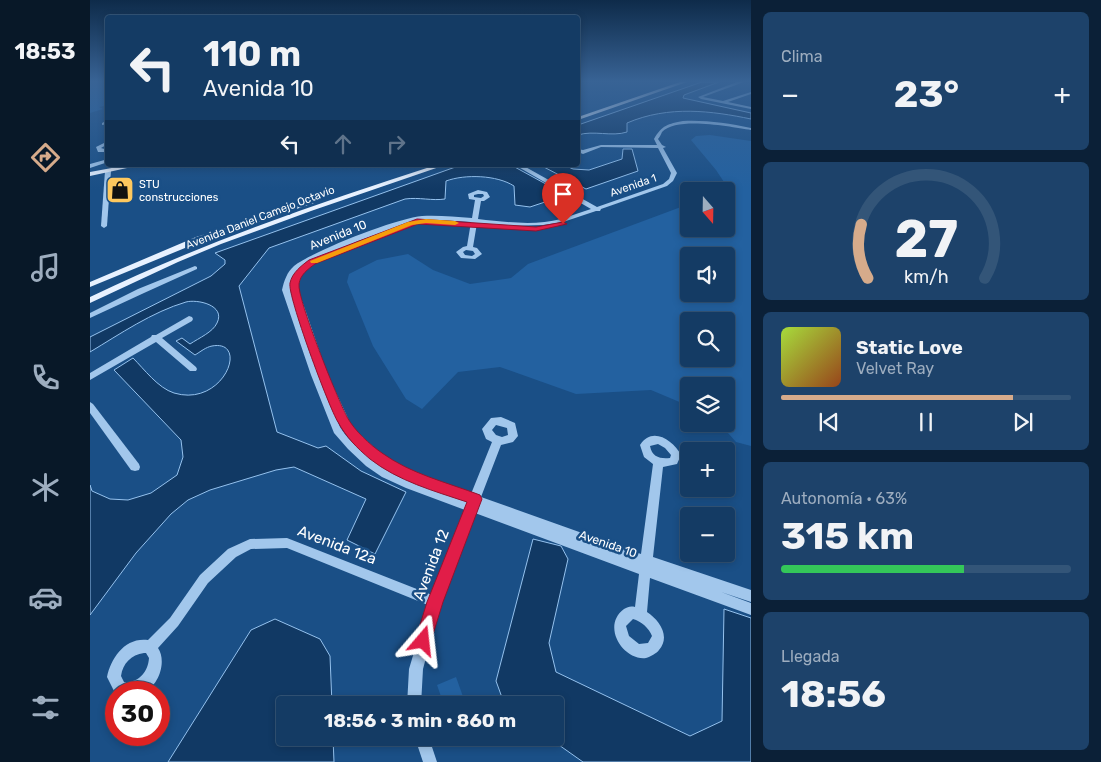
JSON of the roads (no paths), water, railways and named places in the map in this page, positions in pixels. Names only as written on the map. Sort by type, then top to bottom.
[{"type":"main road","points":[[90,173],[116,167]]},
{"type":"main road","points":[[90,173],[128,167]]},
{"type":"main road","name":"Avenida Daniel Camejo Octavio","points":[[90,285],[199,239],[418,167]]},
{"type":"main road","name":"Avenida Daniel Camejo Octavio","points":[[90,300],[127,282],[210,247],[338,200],[436,167]]},
{"type":"street","points":[[580,151],[601,146],[662,147],[662,134],[683,125],[710,124],[751,130]]},
{"type":"street","points":[[105,144],[98,148],[100,151],[105,151]]},
{"type":"street","name":"Avenida 1","points":[[601,209],[665,188],[676,182],[680,174],[678,168],[662,147]]},
{"type":"street","points":[[90,166],[105,161]]},
{"type":"street","points":[[522,167],[601,209]]},
{"type":"street","points":[[529,167],[601,209]]},
{"type":"street","points":[[104,226],[108,171]]},
{"type":"street","points":[[470,248],[478,200]]},
{"type":"street","name":"Avenida 10","points":[[601,209],[555,224],[518,225],[474,223],[431,218],[414,219],[310,259],[295,269],[289,277],[286,290],[295,307],[337,430],[351,446],[373,459],[398,480],[474,503],[749,602]]},
{"type":"street","points":[[90,316],[149,287],[195,268]]},
{"type":"street","points":[[90,377],[155,337],[189,319]]},
{"type":"street","points":[[155,337],[193,369]]},
{"type":"street","points":[[90,406],[135,466]]},
{"type":"street","name":"Avenida 12","points":[[414,696],[416,669],[435,602],[498,441]]},
{"type":"street","points":[[640,614],[658,463]]},
{"type":"street","name":"Avenida 12a","points":[[150,647],[174,622],[204,578],[232,553],[250,544],[286,543],[435,602]]},
{"type":"street","points":[[425,746],[430,762]]},
{"type":"place","name":"STU construcciones","points":[[120,190]]}]
